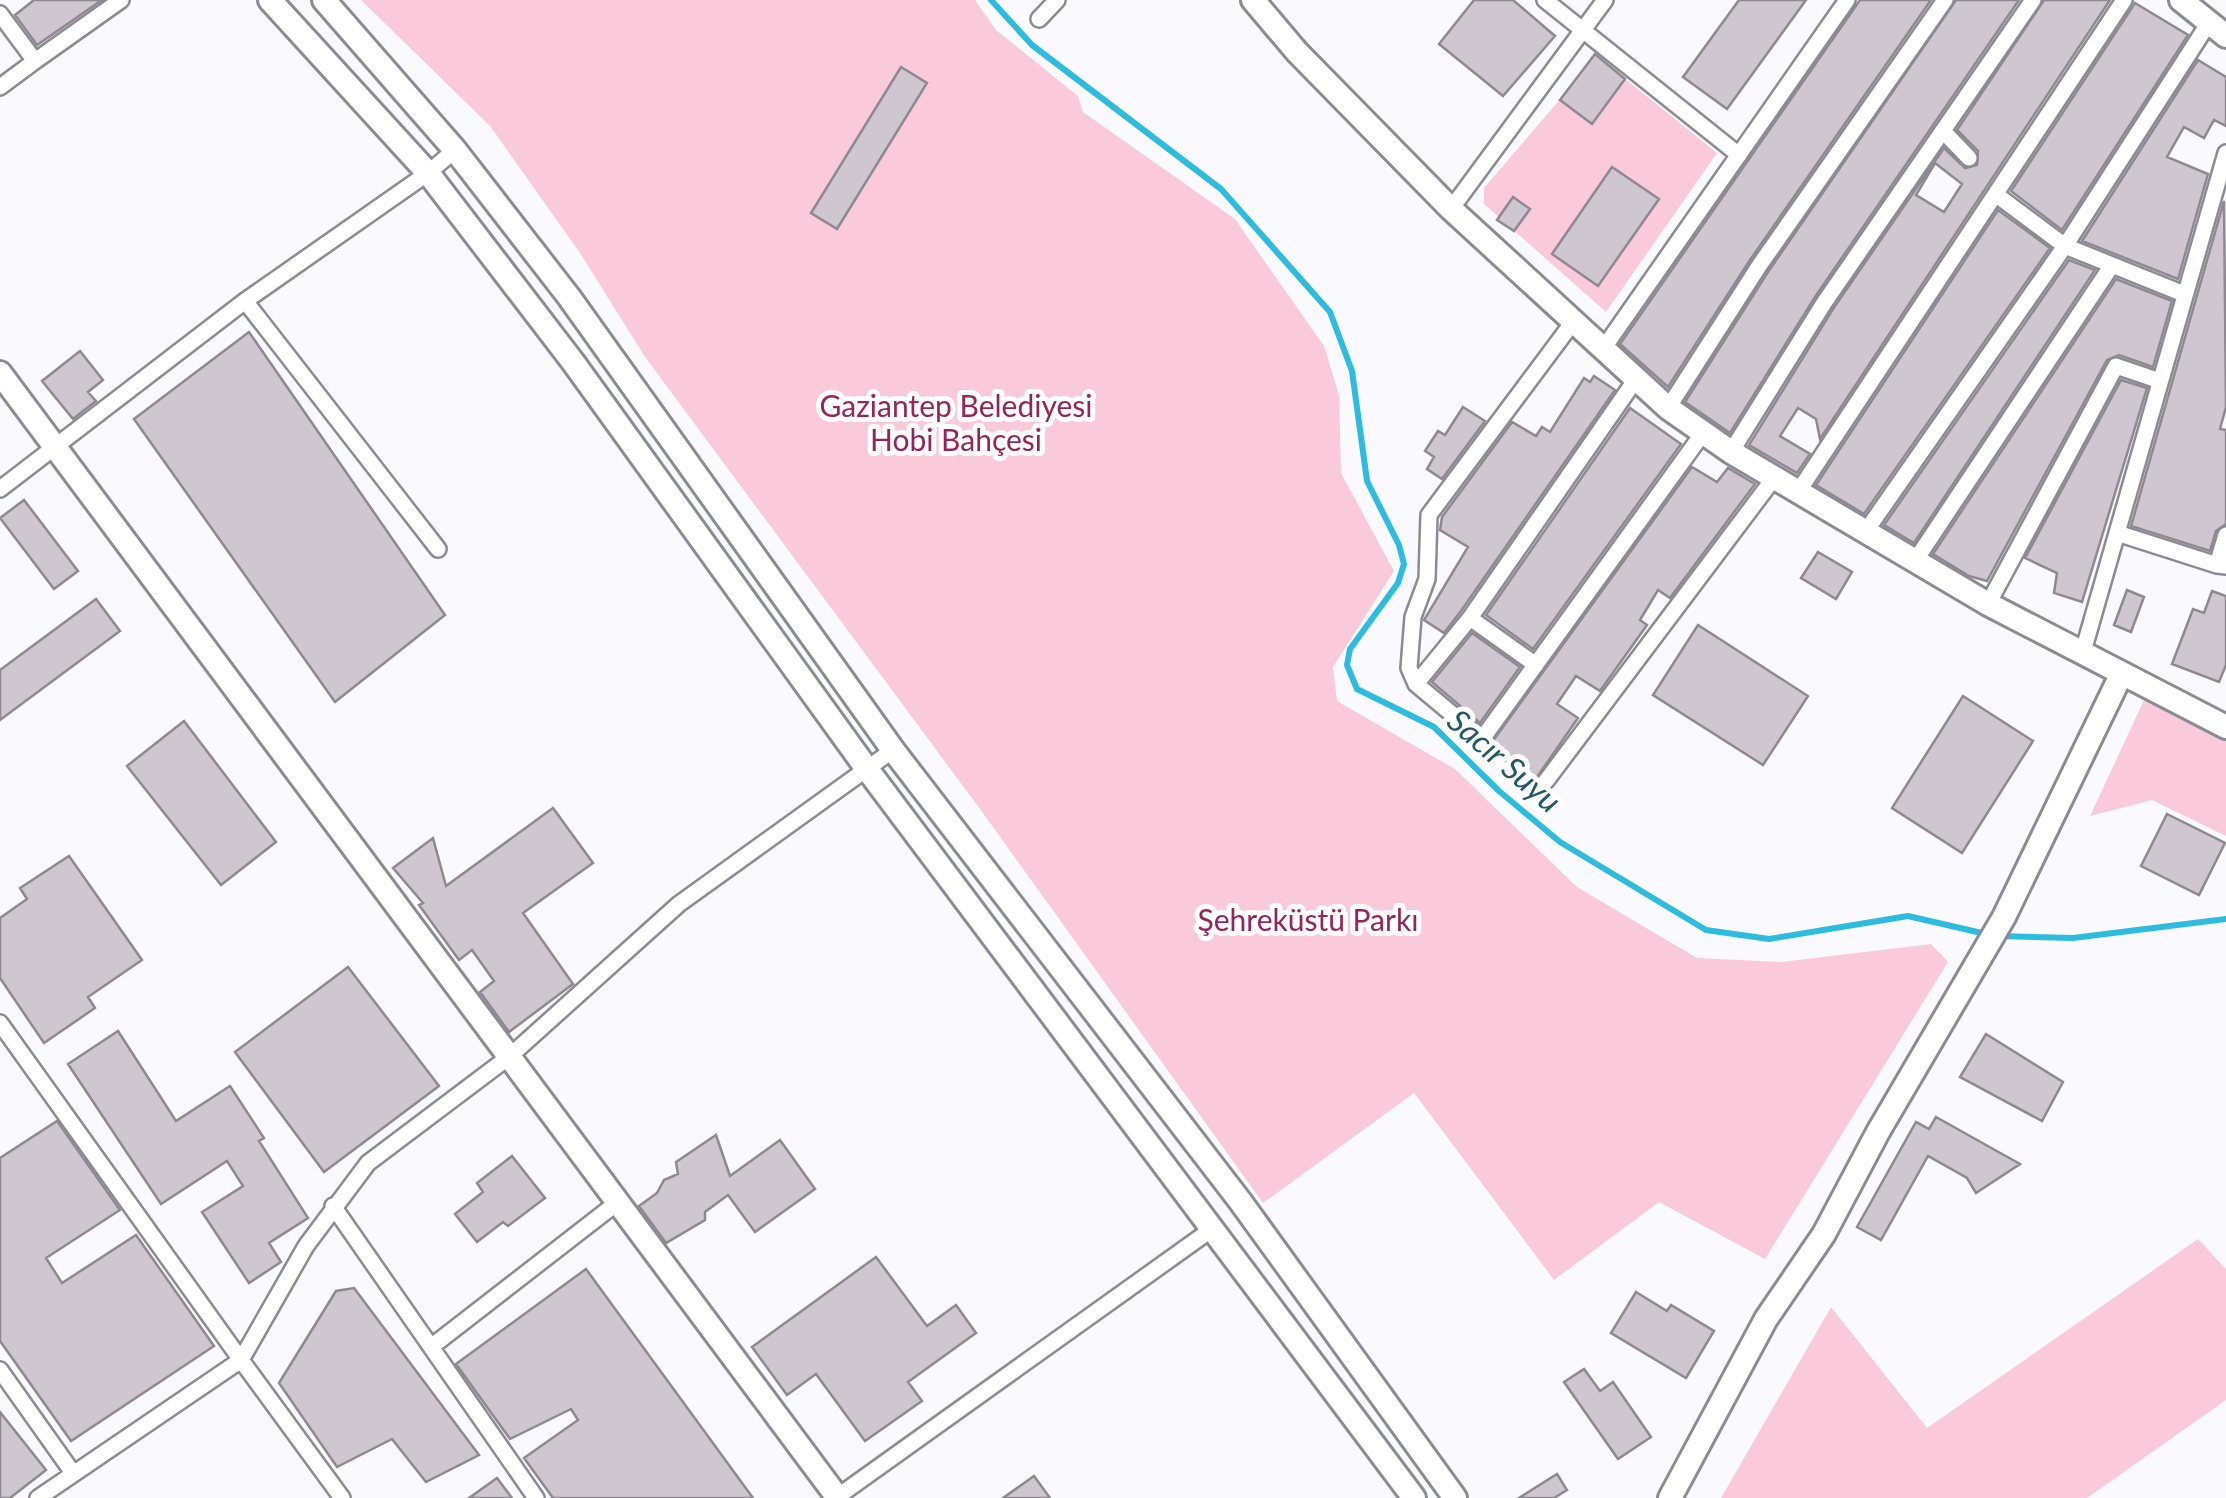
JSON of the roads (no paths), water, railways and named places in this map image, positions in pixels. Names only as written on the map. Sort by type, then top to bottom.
[{"type":"street","points":[[0,86],[121,0]]},
{"type":"street","points":[[270,0],[428,174],[573,362],[867,768],[1414,1498]]},
{"type":"street","points":[[324,0],[455,150],[619,365],[894,750],[1228,1186],[1454,1498]]},
{"type":"street","points":[[1038,19],[1057,0]]},
{"type":"street","points":[[1253,0],[1297,52],[1451,209],[1668,408],[1730,452],[1988,604],[2226,727]]},
{"type":"street","points":[[1544,0],[1739,154]]},
{"type":"street","points":[[1451,209],[1605,0]]},
{"type":"street","points":[[1603,349],[1846,0]]},
{"type":"street","points":[[1668,408],[1759,266],[1946,0]]},
{"type":"street","points":[[1730,452],[1824,304],[2033,0]]},
{"type":"street","points":[[1798,492],[1998,196],[2124,0]]},
{"type":"street","points":[[1866,531],[2218,29],[2181,0]]},
{"type":"street","points":[[0,14],[35,61]]},
{"type":"street","points":[[1943,131],[1969,158]]},
{"type":"street","points":[[0,489],[244,301],[428,174],[455,150]]},
{"type":"street","points":[[2082,655],[2226,152]]},
{"type":"street","points":[[1998,196],[2065,246],[2110,268],[2184,294]]},
{"type":"street","points":[[1915,561],[2110,268]]},
{"type":"street","points":[[244,301],[438,549]]},
{"type":"street","points":[[1572,322],[1429,514],[1427,579],[1410,638],[1408,668],[1416,684],[1482,739],[1703,432]]},
{"type":"street","points":[[1988,604],[2116,366],[2160,382]]},
{"type":"street","points":[[0,373],[837,1497],[1212,1228]]},
{"type":"street","points":[[1416,684],[1470,618],[1636,379]]},
{"type":"street","points":[[1546,780],[1774,478]]},
{"type":"street","points":[[2117,533],[2222,565],[2226,535]]},
{"type":"street","points":[[1470,618],[1536,665]]},
{"type":"street","points":[[1670,1498],[1766,1319],[1824,1234],[2004,917],[2121,675]]},
{"type":"street","points":[[38,1498],[240,1360],[333,1206],[368,1164],[400,1136],[510,1056],[680,904],[894,750]]},
{"type":"street","points":[[0,1022],[342,1498]]},
{"type":"street","points":[[431,1347],[618,1202]]},
{"type":"street","points":[[333,1206],[536,1498]]},
{"type":"street","points":[[0,1370],[73,1473]]},
{"type":"waterway","name":"Sacır Suyu","points":[[991,0],[1032,45],[1221,189],[1330,312],[1352,371],[1367,481],[1399,545],[1404,564],[1398,583],[1350,649],[1347,665],[1357,689],[1434,727],[1499,791],[1560,842],[1706,930],[1769,939],[1908,916],[1986,934]]},
{"type":"waterway","name":"Sacır Suyu","points":[[1999,936],[2073,938],[2226,919]]},
{"type":"park label","name":"Gaziantep Belediyesi Hobi Bahçesi","points":[[956,422]]},
{"type":"park label","name":"Şehreküstü Parkı","points":[[1308,919]]}]
